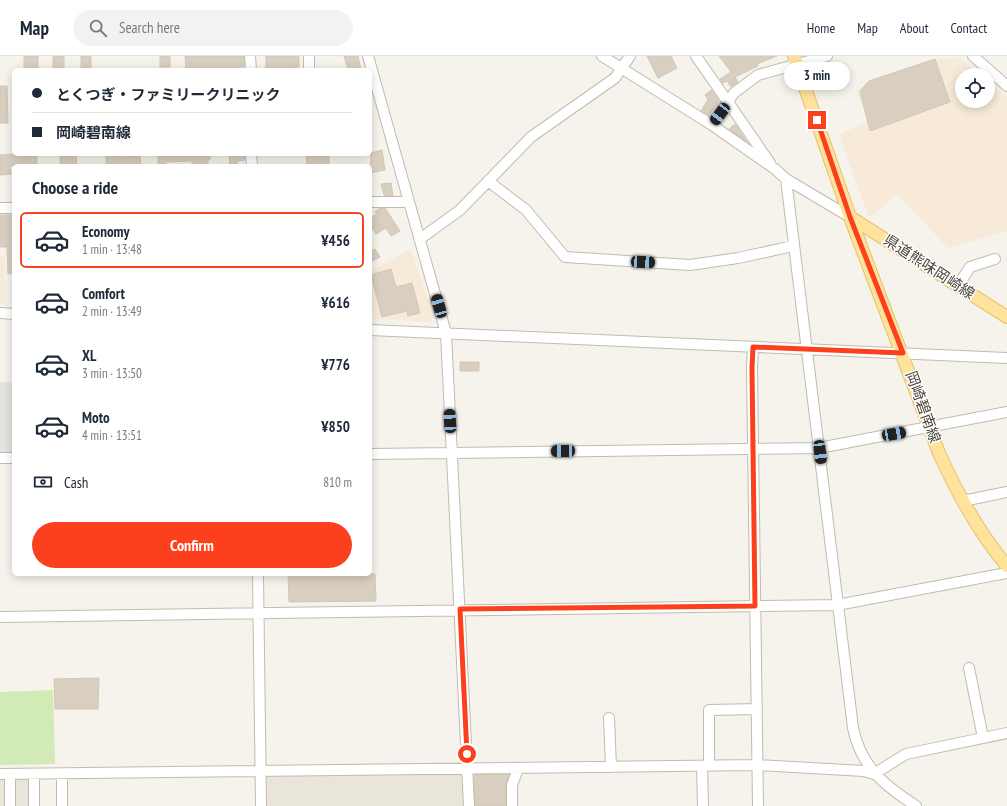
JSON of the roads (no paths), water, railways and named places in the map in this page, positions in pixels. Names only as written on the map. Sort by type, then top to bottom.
[{"type":"main road","name":"岡崎碧南線","points":[[796,60],[850,217],[947,470],[978,526],[1007,566]]},
{"type":"main road","name":"県道熊味岡崎線","points":[[850,217],[1007,317]]},
{"type":"street","points":[[250,56],[251,68]]},
{"type":"street","points":[[309,56],[309,68]]},
{"type":"street","points":[[368,56],[371,68]]},
{"type":"street","points":[[602,56],[712,125],[786,179],[850,217]]},
{"type":"street","points":[[420,239],[460,210],[531,137],[615,78],[630,56]]},
{"type":"street","points":[[696,56],[775,170]]},
{"type":"street","points":[[712,125],[728,102],[742,86],[758,74],[796,60],[827,56]]},
{"type":"street","points":[[973,56],[1007,86]]},
{"type":"street","points":[[372,70],[446,333],[469,806]]},
{"type":"street","points":[[786,179],[853,728],[857,746],[874,774],[898,794],[916,806]]},
{"type":"street","points":[[488,181],[526,210],[565,257],[690,265],[738,258],[793,246]]},
{"type":"street","points":[[372,202],[409,202]]},
{"type":"street","points":[[0,208],[12,208]]},
{"type":"street","points":[[958,286],[970,267],[995,259]]},
{"type":"street","points":[[0,313],[12,314]]},
{"type":"street","points":[[372,330],[1007,358]]},
{"type":"street","points":[[753,347],[758,806]]},
{"type":"street","points":[[372,454],[819,448],[930,428],[1007,412]]},
{"type":"street","points":[[0,458],[12,458]]},
{"type":"street","points":[[963,501],[1007,492]]},
{"type":"street","points":[[0,617],[460,609],[838,605],[1007,573]]},
{"type":"street","points":[[258,576],[261,806]]},
{"type":"street","points":[[969,668],[982,738]]},
{"type":"street","points":[[703,806],[709,710],[757,709]]},
{"type":"street","points":[[609,718],[611,767]]},
{"type":"street","points":[[10,806],[5,774],[757,765],[864,771],[874,774],[906,754],[1007,733]]},
{"type":"street","points":[[512,806],[512,785],[518,769]]},
{"type":"street","points":[[34,774],[34,806]]},
{"type":"street","points":[[62,774],[62,806]]}]
